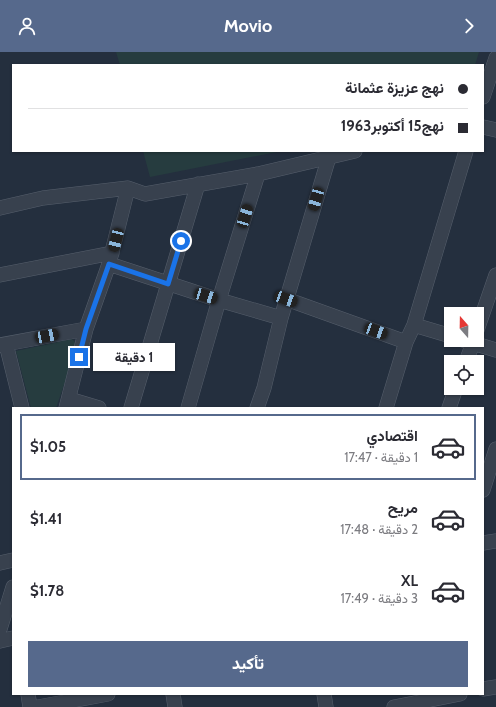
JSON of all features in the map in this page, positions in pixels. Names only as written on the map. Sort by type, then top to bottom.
[{"type":"street","points":[[484,94],[496,58]]},
{"type":"street","points":[[484,127],[496,130]]},
{"type":"street","points":[[0,208],[43,198],[128,188],[145,194],[258,174],[351,152]]},
{"type":"street","points":[[386,407],[406,342],[414,324],[466,152]]},
{"type":"street","points":[[256,407],[264,388],[286,299],[329,157]]},
{"type":"street","points":[[188,407],[219,300],[258,174]]},
{"type":"street","points":[[131,407],[198,184]]},
{"type":"street","points":[[93,407],[67,403],[86,329],[111,259],[128,188]]},
{"type":"street","points":[[0,275],[111,259],[168,284],[281,318]]},
{"type":"street","points":[[484,307],[496,275]]},
{"type":"street","points":[[286,299],[406,342]]},
{"type":"street","points":[[414,324],[444,334]]},
{"type":"street","points":[[22,407],[3,345],[86,329]]},
{"type":"street","points":[[484,344],[496,350]]},
{"type":"street","points":[[264,388],[267,407]]},
{"type":"street","points":[[449,407],[454,395]]},
{"type":"street","points":[[484,487],[496,449]]},
{"type":"street","points":[[484,543],[496,541]]},
{"type":"street","points":[[0,563],[12,560]]},
{"type":"street","points":[[0,629],[12,590]]},
{"type":"street","points":[[0,641],[12,638]]},
{"type":"street","points":[[484,689],[496,687]]},
{"type":"street","points":[[28,695],[30,707]]},
{"type":"street","points":[[38,707],[103,695]]},
{"type":"street","points":[[173,695],[176,707]]},
{"type":"street","points":[[324,695],[326,707]]},
{"type":"street","points":[[394,707],[455,695]]},
{"type":"green space","points":[[116,52],[479,52],[475,64],[120,64]]},
{"type":"green space","points":[[143,152],[277,152],[150,177]]},
{"type":"green space","points":[[72,339],[78,345],[56,407],[31,407],[16,351]]},
{"type":"route","points":[[79,357],[86,329],[109,264],[168,284],[181,241]]}]
